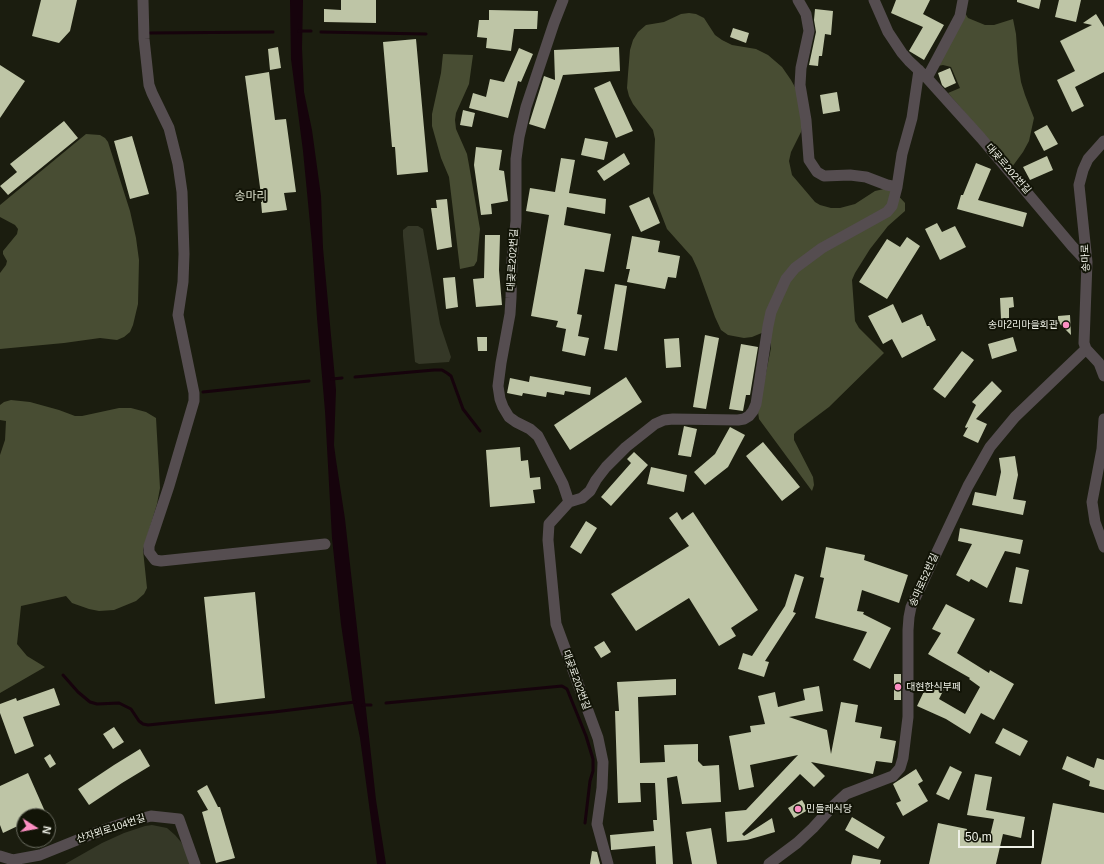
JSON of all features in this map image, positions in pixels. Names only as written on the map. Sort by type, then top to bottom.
[{"type":"street","points":[[143,0],[144,46],[149,85],[169,128],[178,164],[182,192],[184,254],[182,291],[178,322],[194,397],[193,408],[149,546],[149,552],[155,560],[161,561],[325,544]]},
{"type":"street","name":"대곶로202번길","points":[[563,0],[526,107],[519,137],[516,159],[516,222],[512,260],[511,303],[500,363],[498,386],[500,399],[509,417],[530,429],[538,436],[563,484],[569,502]]},
{"type":"street","points":[[798,0],[806,14],[809,31],[801,68],[800,85],[806,120],[809,160],[817,172],[824,176],[850,175],[866,177],[897,187]]},
{"type":"street","name":"대곶로202번길","points":[[874,0],[881,18],[895,44],[909,62],[923,74],[982,138],[1087,262]]},
{"type":"street","points":[[923,74],[960,16],[963,0]]},
{"type":"street","name":"대곶로202번길","points":[[608,864],[597,824],[602,788],[602,762],[598,738],[556,624],[548,540],[549,524],[569,502],[582,498],[590,491],[606,467],[626,447],[655,424],[664,420],[673,419],[744,419],[753,411],[760,385],[768,326],[772,312],[786,279],[795,268],[822,248],[887,212],[892,206],[897,187],[902,154],[923,74]]},
{"type":"street","name":"송마로","points":[[1086,349],[1084,337],[1087,262],[1079,185],[1088,159],[1104,141]]},
{"type":"street","points":[[1086,349],[1099,363],[1104,376]]},
{"type":"street","name":"송마로52번길","points":[[769,864],[797,843],[846,794],[893,776],[900,768],[903,758],[908,716],[909,617],[914,601],[968,486],[990,447],[1015,417],[1086,349]]},
{"type":"street","points":[[1104,419],[1102,449],[1092,502],[1094,522],[1104,547]]},
{"type":"street","name":"산자뫼로104번길","points":[[0,856],[13,860],[40,855],[92,834],[151,816],[179,819],[196,864]]},
{"type":"green space","points":[[965,13],[968,18],[985,25],[994,25],[1013,19],[1021,82],[1034,118],[1029,141],[1012,167],[948,93],[960,88],[951,67],[943,65],[938,66]]},
{"type":"green space","points":[[681,14],[696,14],[704,18],[715,35],[722,40],[732,45],[756,49],[768,55],[782,67],[791,80],[796,89],[803,123],[801,132],[791,152],[789,161],[792,175],[815,202],[831,208],[840,208],[855,204],[875,191],[884,189],[894,191],[905,203],[905,211],[888,226],[870,249],[852,280],[855,321],[859,328],[884,353],[829,407],[794,434],[794,440],[813,477],[814,485],[812,491],[759,419],[758,412],[771,348],[771,336],[769,330],[752,337],[744,338],[728,335],[721,330],[692,257],[667,229],[653,193],[655,139],[653,130],[633,104],[629,96],[627,88],[630,50],[633,40],[638,32],[646,25],[664,22]]},
{"type":"green space","points":[[443,54],[473,55],[469,84],[456,113],[455,120],[456,129],[467,154],[480,229],[477,261],[474,266],[460,269],[449,177],[441,158],[432,126],[432,114],[441,73]]},
{"type":"green space","points":[[86,134],[100,135],[108,142],[130,211],[139,260],[138,304],[133,325],[130,332],[117,340],[100,338],[0,349],[0,273],[7,261],[3,251],[17,234],[18,229],[15,225],[0,217],[0,205]]},
{"type":"green space","points":[[408,226],[418,226],[423,229],[440,324],[451,357],[449,362],[419,364],[415,362],[403,236],[403,230]]},
{"type":"green space","points":[[11,400],[30,402],[75,416],[82,416],[119,408],[131,408],[146,412],[156,418],[160,488],[157,504],[143,550],[147,588],[144,594],[136,601],[114,610],[99,611],[89,609],[72,603],[66,596],[21,606],[17,644],[27,656],[45,667],[0,693],[0,455],[5,440],[6,421],[0,420],[0,405]]},
{"type":"green space","points":[[152,825],[167,828],[175,835],[187,853],[190,864],[65,864],[102,843],[124,833]]},
{"type":"shaded area","points":[[290,0],[303,0],[302,48],[304,92],[312,130],[321,196],[323,248],[336,390],[334,445],[345,519],[376,800],[386,864],[377,864],[360,738],[352,699],[341,624],[332,538],[325,411],[312,244],[303,151],[291,59]]},
{"type":"building","points":[[41,0],[77,0],[70,31],[59,43],[32,36]]},
{"type":"building","points":[[341,0],[376,0],[376,23],[324,22],[324,9],[341,10]]},
{"type":"building","points":[[896,0],[930,0],[923,14],[944,25],[924,60],[909,51],[923,27],[891,13]]},
{"type":"building","points":[[1017,0],[1041,0],[1039,9],[1017,2]]},
{"type":"building","points":[[1059,0],[1081,0],[1076,22],[1055,17]]},
{"type":"building","points":[[815,9],[833,11],[831,35],[825,34],[822,56],[819,56],[818,66],[809,65],[816,32],[814,20]]},
{"type":"building","points":[[489,10],[538,11],[537,29],[514,29],[511,51],[486,48],[487,38],[477,37],[479,20],[489,20]]},
{"type":"building","points":[[1096,14],[1104,27],[1104,72],[1075,87],[1084,106],[1072,112],[1057,80],[1075,71],[1060,41],[1092,25],[1083,23]]},
{"type":"building","points":[[733,28],[749,33],[746,43],[730,37]]},
{"type":"building","points":[[416,39],[428,172],[397,175],[395,147],[392,147],[383,42]]},
{"type":"building","points":[[278,47],[281,68],[270,70],[268,49]]},
{"type":"building","points":[[619,47],[620,71],[563,75],[545,129],[529,124],[544,76],[555,80],[554,50]]},
{"type":"building","points":[[519,48],[533,54],[521,82],[518,81],[508,118],[469,108],[473,93],[486,97],[490,79],[504,82]]},
{"type":"building","points":[[0,65],[25,81],[0,118]]},
{"type":"building","points":[[950,68],[956,83],[945,88],[942,85],[938,73]]},
{"type":"building","points":[[269,72],[275,120],[286,119],[296,192],[284,193],[287,210],[262,213],[262,202],[245,76]]},
{"type":"building","points":[[610,81],[633,131],[616,138],[594,88]]},
{"type":"building","points":[[837,92],[840,111],[823,114],[820,95]]},
{"type":"building","points":[[463,110],[475,113],[472,127],[460,125]]},
{"type":"building","points":[[64,121],[78,138],[8,195],[0,186],[17,172],[10,164]]},
{"type":"building","points":[[1047,125],[1058,144],[1044,151],[1034,132]]},
{"type":"building","points":[[132,136],[149,194],[130,199],[114,141]]},
{"type":"building","points":[[585,138],[608,142],[604,160],[581,155]]},
{"type":"building","points":[[476,147],[502,150],[499,170],[504,171],[508,201],[491,204],[492,214],[481,215],[474,165]]},
{"type":"building","points":[[624,153],[630,164],[604,181],[597,171]]},
{"type":"building","points":[[1047,156],[1053,170],[1030,180],[1023,167]]},
{"type":"building","points":[[561,158],[575,160],[569,193],[606,199],[605,214],[567,207],[564,225],[611,234],[604,272],[585,269],[577,314],[582,315],[578,336],[589,338],[585,356],[562,351],[566,329],[556,327],[558,321],[531,316],[549,215],[526,211],[530,188],[555,192]]},
{"type":"building","points":[[976,163],[991,169],[978,200],[1027,213],[1023,227],[957,209],[961,195],[963,195]]},
{"type":"building","points":[[649,197],[660,223],[641,232],[629,206]]},
{"type":"building","points":[[447,199],[452,247],[437,250],[431,208],[437,208],[436,200]]},
{"type":"building","points":[[937,223],[942,232],[955,226],[966,247],[940,260],[925,229]]},
{"type":"building","points":[[485,235],[500,235],[499,270],[502,305],[476,307],[473,279],[484,278]]},
{"type":"building","points":[[632,236],[660,241],[658,252],[680,256],[676,278],[668,277],[665,289],[627,282],[630,269],[626,269]]},
{"type":"building","points":[[907,237],[920,246],[887,299],[859,282],[887,239],[900,247]]},
{"type":"building","points":[[455,277],[458,307],[446,309],[443,278]]},
{"type":"building","points":[[615,284],[627,286],[617,351],[604,349]]},
{"type":"building","points":[[1013,297],[1014,307],[1009,308],[1009,318],[1001,319],[1000,298]]},
{"type":"building","points":[[893,304],[902,323],[922,314],[927,326],[929,326],[936,340],[902,358],[892,339],[883,344],[868,316]]},
{"type":"building","name":"송마2리마을회관","points":[[1070,315],[1071,335],[1058,322],[1058,316]]},
{"type":"building","points":[[705,335],[719,338],[706,409],[693,407]]},
{"type":"building","points":[[477,337],[487,337],[487,351],[478,351]]},
{"type":"building","points":[[1013,337],[1017,351],[992,359],[988,344]]},
{"type":"building","points":[[679,338],[681,367],[666,368],[664,339]]},
{"type":"building","points":[[741,344],[758,347],[750,395],[746,395],[743,411],[729,409]]},
{"type":"building","points":[[962,351],[974,360],[945,398],[933,389]]},
{"type":"building","points":[[530,376],[591,387],[590,395],[565,391],[564,395],[547,392],[546,397],[523,393],[522,396],[507,393],[510,378],[529,382]]},
{"type":"building","points":[[626,377],[642,402],[570,450],[554,425]]},
{"type":"building","points":[[992,381],[1002,391],[976,419],[987,424],[978,443],[963,436],[968,427],[965,427],[976,405],[972,402]]},
{"type":"building","points":[[684,426],[697,429],[691,457],[678,455]]},
{"type":"building","points":[[730,427],[745,435],[728,467],[705,485],[694,472],[715,454]]},
{"type":"building","points":[[763,442],[800,487],[782,501],[746,456]]},
{"type":"building","points":[[520,447],[521,461],[528,460],[530,478],[540,477],[541,489],[533,490],[535,503],[490,507],[486,450]]},
{"type":"building","points":[[634,452],[648,465],[611,506],[601,497],[631,463],[627,459]]},
{"type":"building","points":[[1015,456],[1018,475],[1013,499],[1026,501],[1023,515],[972,505],[975,492],[996,496],[1001,472],[999,458]]},
{"type":"building","points":[[651,467],[687,475],[684,492],[647,484]]},
{"type":"building","points":[[677,512],[682,520],[693,512],[758,610],[731,628],[736,636],[719,646],[689,598],[636,631],[611,594],[689,546],[669,518]]},
{"type":"building","points":[[586,521],[597,528],[581,554],[570,547]]},
{"type":"building","points":[[960,528],[1023,540],[1020,554],[1005,551],[987,588],[971,579],[969,582],[956,575],[972,544],[958,541]]},
{"type":"building","points":[[826,547],[865,555],[864,560],[908,575],[899,603],[862,590],[857,611],[864,612],[863,614],[891,628],[870,669],[853,660],[867,632],[815,618],[824,578],[820,577]]},
{"type":"building","points":[[1016,567],[1029,570],[1022,604],[1009,602]]},
{"type":"building","points":[[795,574],[804,577],[793,612],[796,613],[765,661],[769,662],[764,677],[738,669],[743,653],[752,656],[785,606]]},
{"type":"building","points":[[255,592],[265,698],[215,704],[204,597]]},
{"type":"building","points":[[946,604],[975,619],[957,653],[989,673],[990,670],[1014,684],[994,720],[981,713],[970,734],[946,719],[917,706],[929,681],[944,689],[939,699],[965,714],[980,687],[969,679],[970,678],[928,654],[941,633],[932,629]]},
{"type":"building","points":[[604,641],[611,652],[601,658],[594,647]]},
{"type":"building","name":"대현한식부페","points":[[894,674],[901,674],[901,700],[894,700]]},
{"type":"building","points":[[676,679],[676,695],[638,697],[640,763],[665,762],[664,745],[698,744],[698,761],[703,766],[719,765],[721,802],[682,804],[677,776],[667,778],[673,864],[656,864],[655,846],[611,850],[610,835],[654,831],[653,820],[657,820],[655,783],[640,783],[641,802],[618,803],[615,711],[619,711],[617,682]]},
{"type":"building","points":[[819,686],[823,711],[789,717],[827,730],[831,754],[841,702],[858,705],[855,722],[882,727],[880,738],[896,741],[892,763],[876,761],[873,774],[811,762],[825,776],[814,787],[800,774],[742,834],[744,836],[772,818],[775,832],[747,840],[727,842],[725,812],[746,810],[798,755],[750,765],[754,787],[739,790],[729,736],[751,732],[750,726],[765,724],[758,696],[775,692],[778,707],[805,700],[803,689]]},
{"type":"building","points":[[54,688],[60,705],[23,717],[34,746],[15,754],[0,713],[0,704],[16,698],[17,701]]},
{"type":"building","points":[[114,727],[124,742],[113,749],[103,734]]},
{"type":"building","points":[[1003,728],[1028,741],[1020,756],[995,743]]},
{"type":"building","points":[[140,749],[150,766],[89,805],[78,789]]},
{"type":"building","points":[[50,754],[56,764],[50,768],[44,758]]},
{"type":"building","points":[[1067,756],[1094,768],[1097,758],[1104,760],[1104,790],[1089,786],[1090,781],[1062,769]]},
{"type":"building","points":[[950,766],[962,772],[949,800],[936,794]]},
{"type":"building","points":[[916,769],[923,781],[918,784],[928,801],[903,816],[896,803],[901,801],[893,784]]},
{"type":"building","points":[[28,773],[43,808],[16,808],[16,827],[3,833],[0,825],[0,786]]},
{"type":"building","points":[[975,774],[992,777],[986,810],[1025,817],[1021,838],[1003,834],[996,864],[929,864],[938,823],[967,829],[966,834],[989,840],[994,819],[967,815]]},
{"type":"building","points":[[207,785],[218,807],[220,807],[235,858],[216,863],[202,812],[208,810],[197,791]]},
{"type":"building","name":"민들레식당","points":[[802,800],[808,810],[794,818],[788,808]]},
{"type":"building","points":[[1053,803],[1104,813],[1104,864],[1041,864]]},
{"type":"building","points":[[852,817],[885,837],[878,849],[845,830]]},
{"type":"building","points":[[711,828],[717,864],[692,864],[686,832]]},
{"type":"building","points":[[592,851],[597,852],[600,864],[590,864]]},
{"type":"building","points":[[853,855],[881,860],[880,864],[851,864]]},
{"type":"waterway","points":[[299,31],[311,31]]},
{"type":"waterway","points":[[150,33],[273,32]]},
{"type":"waterway","points":[[321,32],[426,34]]},
{"type":"waterway","points":[[355,377],[442,370],[451,376],[463,409],[480,431]]},
{"type":"waterway","points":[[332,379],[342,378]]},
{"type":"waterway","points":[[203,392],[309,381]]},
{"type":"waterway","points":[[63,675],[78,692],[90,702],[97,704],[119,703],[131,709],[139,721],[148,725],[355,702]]},
{"type":"waterway","points":[[386,703],[562,686],[567,689],[586,736],[593,759],[593,771],[590,781],[585,823]]},
{"type":"waterway","points":[[363,705],[371,705]]},
{"type":"place","name":"송마2리마을회관","points":[[1066,325]]},
{"type":"place","name":"대현한식부페","points":[[898,687]]},
{"type":"place","name":"민들레식당","points":[[798,809]]},
{"type":"district","name":"송마리","points":[[251,197]]}]
